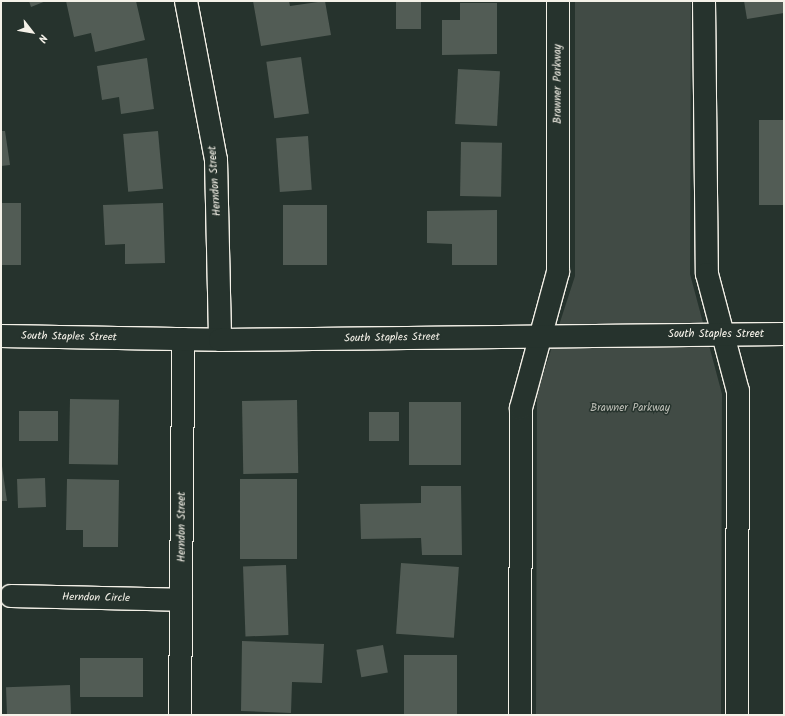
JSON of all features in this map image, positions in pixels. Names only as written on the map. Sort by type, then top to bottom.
[{"type":"street","name":"Herndon Street","points":[[186,1],[216,160],[220,340]]},
{"type":"street","name":"Brawner Parkway","points":[[520,715],[521,408],[558,272],[558,1]]},
{"type":"street","points":[[704,1],[707,274],[738,391],[737,715]]},
{"type":"street","name":"South Staples Street","points":[[1,336],[220,340],[784,334]]},
{"type":"street","name":"Herndon Street","points":[[180,715],[183,339]]},
{"type":"street","name":"Herndon Circle","points":[[11,596],[181,600]]},
{"type":"green space","name":"Brawner Parkway","points":[[575,1],[691,1],[690,274],[722,394],[721,715],[536,715],[537,393],[575,276]]},
{"type":"building","points":[[29,1],[46,1],[31,7]]},
{"type":"building","points":[[66,1],[136,1],[145,40],[95,52],[91,33],[74,37]]},
{"type":"building","points":[[253,1],[289,1],[290,6],[325,1],[331,35],[261,46]]},
{"type":"building","points":[[396,1],[421,1],[421,29],[396,29]]},
{"type":"building","points":[[744,1],[784,1],[784,13],[747,19]]},
{"type":"building","points":[[460,3],[497,3],[497,54],[442,55],[442,20],[460,20]]},
{"type":"building","points":[[301,57],[309,113],[274,118],[266,62]]},
{"type":"building","points":[[147,58],[154,109],[121,114],[119,97],[102,100],[97,66]]},
{"type":"building","points":[[458,69],[500,71],[497,126],[455,124]]},
{"type":"building","points":[[759,120],[784,120],[784,205],[759,205]]},
{"type":"building","points":[[1,131],[5,131],[10,165],[1,166]]},
{"type":"building","points":[[158,131],[163,189],[128,192],[123,134]]},
{"type":"building","points":[[308,136],[312,190],[280,192],[276,138]]},
{"type":"building","points":[[461,142],[502,143],[501,197],[460,196]]},
{"type":"building","points":[[1,203],[21,203],[21,265],[1,265]]},
{"type":"building","points":[[163,203],[165,263],[125,264],[125,244],[105,245],[103,205]]},
{"type":"building","points":[[283,205],[327,205],[327,265],[283,265]]},
{"type":"building","points":[[497,210],[497,265],[452,265],[452,244],[427,243],[427,211]]},
{"type":"building","points":[[70,399],[119,400],[118,465],[69,464]]},
{"type":"building","points":[[297,400],[298,473],[243,474],[242,401]]},
{"type":"building","points":[[409,402],[461,402],[461,465],[409,465]]},
{"type":"building","points":[[19,411],[58,411],[58,441],[19,441]]},
{"type":"building","points":[[369,412],[399,412],[399,441],[369,441]]},
{"type":"building","points":[[1,459],[7,501],[1,501]]},
{"type":"building","points":[[45,478],[46,507],[18,508],[17,479]]},
{"type":"building","points":[[67,479],[119,480],[118,547],[83,547],[83,530],[66,530]]},
{"type":"building","points":[[240,479],[297,479],[297,559],[240,559]]},
{"type":"building","points":[[421,486],[461,486],[462,555],[422,555],[421,538],[361,539],[360,504],[421,503]]},
{"type":"building","points":[[401,563],[459,567],[454,638],[396,634]]},
{"type":"building","points":[[286,565],[288,635],[245,636],[243,567]]},
{"type":"building","points":[[242,641],[324,644],[322,683],[292,682],[291,713],[241,711]]},
{"type":"building","points":[[383,645],[388,673],[361,677],[356,650]]},
{"type":"building","points":[[404,655],[457,655],[457,715],[404,715]]},
{"type":"building","points":[[80,658],[143,658],[143,697],[80,697]]},
{"type":"building","points":[[70,685],[71,715],[7,715],[6,687]]}]
